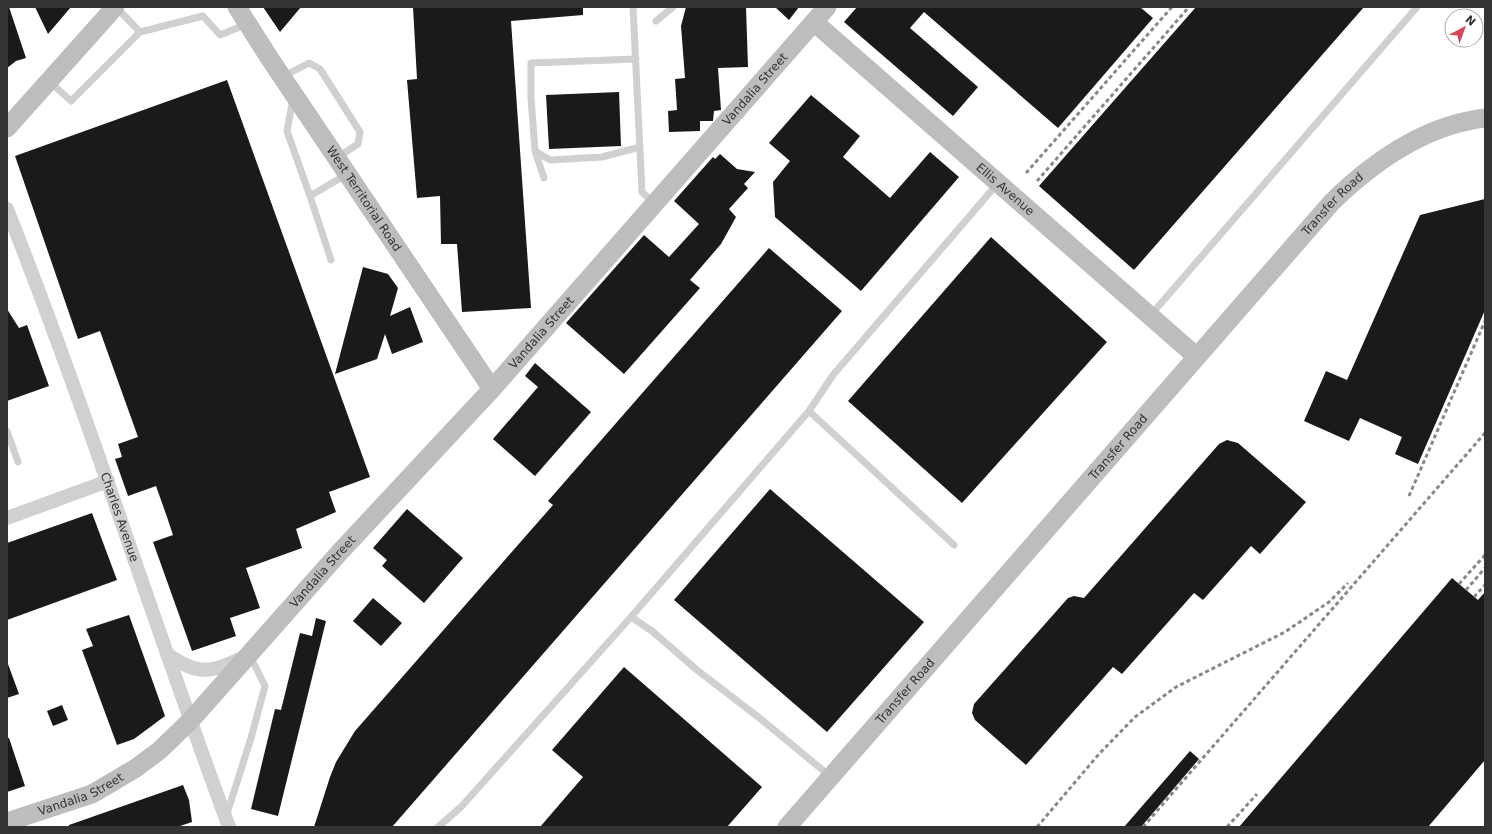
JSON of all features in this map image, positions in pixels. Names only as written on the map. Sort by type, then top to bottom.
[{"type":"street","points":[[7,128],[115,7]]},
{"type":"street","name":"West Territorial Road","points":[[237,7],[336,158],[492,389]]},
{"type":"street","name":"Vandalia Street","points":[[7,822],[92,794],[136,768],[160,750],[190,721],[339,553],[492,389],[827,7]]},
{"type":"street","name":"Ellis Avenue","points":[[814,22],[1197,357]]},
{"type":"street","name":"Transfer Road","points":[[787,827],[1332,202],[1353,182],[1400,148],[1426,135],[1453,125],[1485,118]]},
{"type":"street","name":"Charles Avenue","points":[[7,209],[41,295],[108,481],[190,721],[228,823]]},
{"type":"street","points":[[7,518],[108,481]]},
{"type":"street","name":"Vandalia Street","points":[[167,654],[179,662],[201,670],[211,670],[250,654]]},
{"type":"lane","points":[[115,7],[140,32]]},
{"type":"lane","points":[[633,7],[642,192],[655,204]]},
{"type":"lane","points":[[656,21],[673,7]]},
{"type":"lane","points":[[1150,316],[1417,7]]},
{"type":"lane","points":[[49,81],[71,101],[140,32],[203,16],[220,35],[247,24]]},
{"type":"lane","points":[[544,178],[535,151],[531,98],[531,63],[636,59]]},
{"type":"lane","points":[[282,77],[309,63],[320,69],[360,132],[358,144],[336,158]]},
{"type":"lane","points":[[294,95],[287,130],[331,260]]},
{"type":"lane","points":[[535,151],[550,160],[602,157],[640,147]]},
{"type":"lane","points":[[310,196],[347,174]]},
{"type":"lane","points":[[438,827],[461,808],[631,617],[808,410],[833,375],[998,183]]},
{"type":"lane","points":[[808,410],[954,545]]},
{"type":"lane","points":[[7,431],[18,462]]},
{"type":"lane","points":[[7,443],[15,453]]},
{"type":"lane","points":[[631,617],[652,632],[697,670],[762,720],[831,777]]},
{"type":"lane","points":[[228,823],[265,686],[250,654]]},
{"type":"building","points":[[7,7],[9,7],[26,58],[16,61],[7,68]]},
{"type":"building","points":[[35,7],[71,7],[48,34]]},
{"type":"building","points":[[263,7],[301,7],[280,32]]},
{"type":"building","points":[[413,7],[583,7],[583,15],[511,21],[531,308],[462,312],[457,244],[441,244],[440,196],[417,198],[407,80],[417,79]]},
{"type":"building","points":[[686,7],[746,7],[748,67],[718,68],[721,110],[714,111],[713,121],[700,121],[700,131],[669,132],[668,111],[677,110],[675,79],[685,78],[681,26]]},
{"type":"building","points":[[775,7],[799,7],[789,20]]},
{"type":"building","points":[[857,7],[1140,7],[1153,18],[1058,128],[924,12],[910,28],[978,87],[953,116],[844,22]]},
{"type":"building","points":[[1196,7],[1364,7],[1134,270],[1039,186]]},
{"type":"building","points":[[227,80],[370,477],[329,492],[336,512],[296,529],[302,548],[246,568],[260,608],[230,618],[236,636],[192,651],[153,542],[173,535],[156,486],[128,496],[115,459],[122,457],[118,444],[138,437],[100,331],[78,339],[15,156]]},
{"type":"building","points":[[619,92],[621,146],[549,149],[546,95]]},
{"type":"building","points":[[811,95],[860,136],[843,157],[890,198],[930,152],[959,177],[861,291],[775,217],[773,182],[790,161],[769,143]]},
{"type":"building","points":[[720,154],[737,169],[755,172],[744,184],[748,188],[729,209],[736,217],[721,244],[690,280],[700,288],[624,374],[566,323],[644,235],[669,257],[699,224],[674,201],[713,157],[715,159]]},
{"type":"building","points":[[1485,199],[1485,310],[1418,464],[1395,454],[1402,437],[1360,418],[1349,441],[1304,421],[1326,371],[1347,380],[1420,215]]},
{"type":"building","points":[[991,237],[1107,342],[962,503],[848,401]]},
{"type":"building","points":[[769,248],[842,311],[392,827],[314,827],[336,762],[355,731],[553,505],[548,501]]},
{"type":"building","points":[[363,267],[388,274],[398,288],[390,316],[410,307],[423,342],[392,354],[385,334],[377,359],[335,374]]},
{"type":"building","points":[[7,309],[19,328],[27,325],[49,386],[7,401]]},
{"type":"building","points":[[535,363],[591,412],[535,476],[493,439],[538,387],[525,376]]},
{"type":"building","points":[[1227,440],[1238,443],[1306,502],[1260,554],[1251,546],[1203,600],[1194,593],[1122,674],[1113,667],[1026,765],[975,720],[972,713],[974,704],[1068,598],[1074,596],[1084,598],[1219,444]]},
{"type":"building","points":[[770,489],[924,622],[827,732],[674,600]]},
{"type":"building","points":[[407,509],[463,558],[424,603],[382,566],[387,560],[373,548]]},
{"type":"building","points":[[92,513],[117,580],[7,620],[7,543]]},
{"type":"building","points":[[1452,578],[1478,600],[1485,592],[1485,760],[1428,827],[1239,827]]},
{"type":"building","points":[[373,598],[402,623],[381,646],[353,621]]},
{"type":"building","points":[[129,615],[165,716],[134,739],[117,745],[82,650],[93,646],[86,629]]},
{"type":"building","points":[[316,618],[326,621],[278,816],[251,809],[275,709],[281,710],[300,633],[312,636]]},
{"type":"building","points":[[7,664],[19,694],[7,698]]},
{"type":"building","points":[[624,667],[762,787],[727,827],[540,827],[583,777],[552,750]]},
{"type":"building","points":[[62,705],[68,720],[53,726],[47,711]]},
{"type":"building","points":[[7,738],[9,738],[25,786],[7,792]]},
{"type":"building","points":[[1190,751],[1199,759],[1141,827],[1124,827]]},
{"type":"building","points":[[183,785],[189,800],[192,822],[177,827],[69,827],[69,825]]},
{"type":"railway","points":[[1026,173],[1172,7]]},
{"type":"railway","points":[[1037,181],[1189,7]]},
{"type":"railway","points":[[1409,496],[1485,321]]},
{"type":"railway","points":[[1143,827],[1485,433]]},
{"type":"railway","points":[[1459,584],[1485,555]]},
{"type":"railway","points":[[1466,590],[1485,568]]},
{"type":"railway","points":[[1037,827],[1099,754],[1135,717],[1176,687],[1285,632],[1329,602],[1348,583]]},
{"type":"railway","points":[[1474,597],[1485,585]]},
{"type":"railway","points":[[1227,827],[1257,794]]}]
